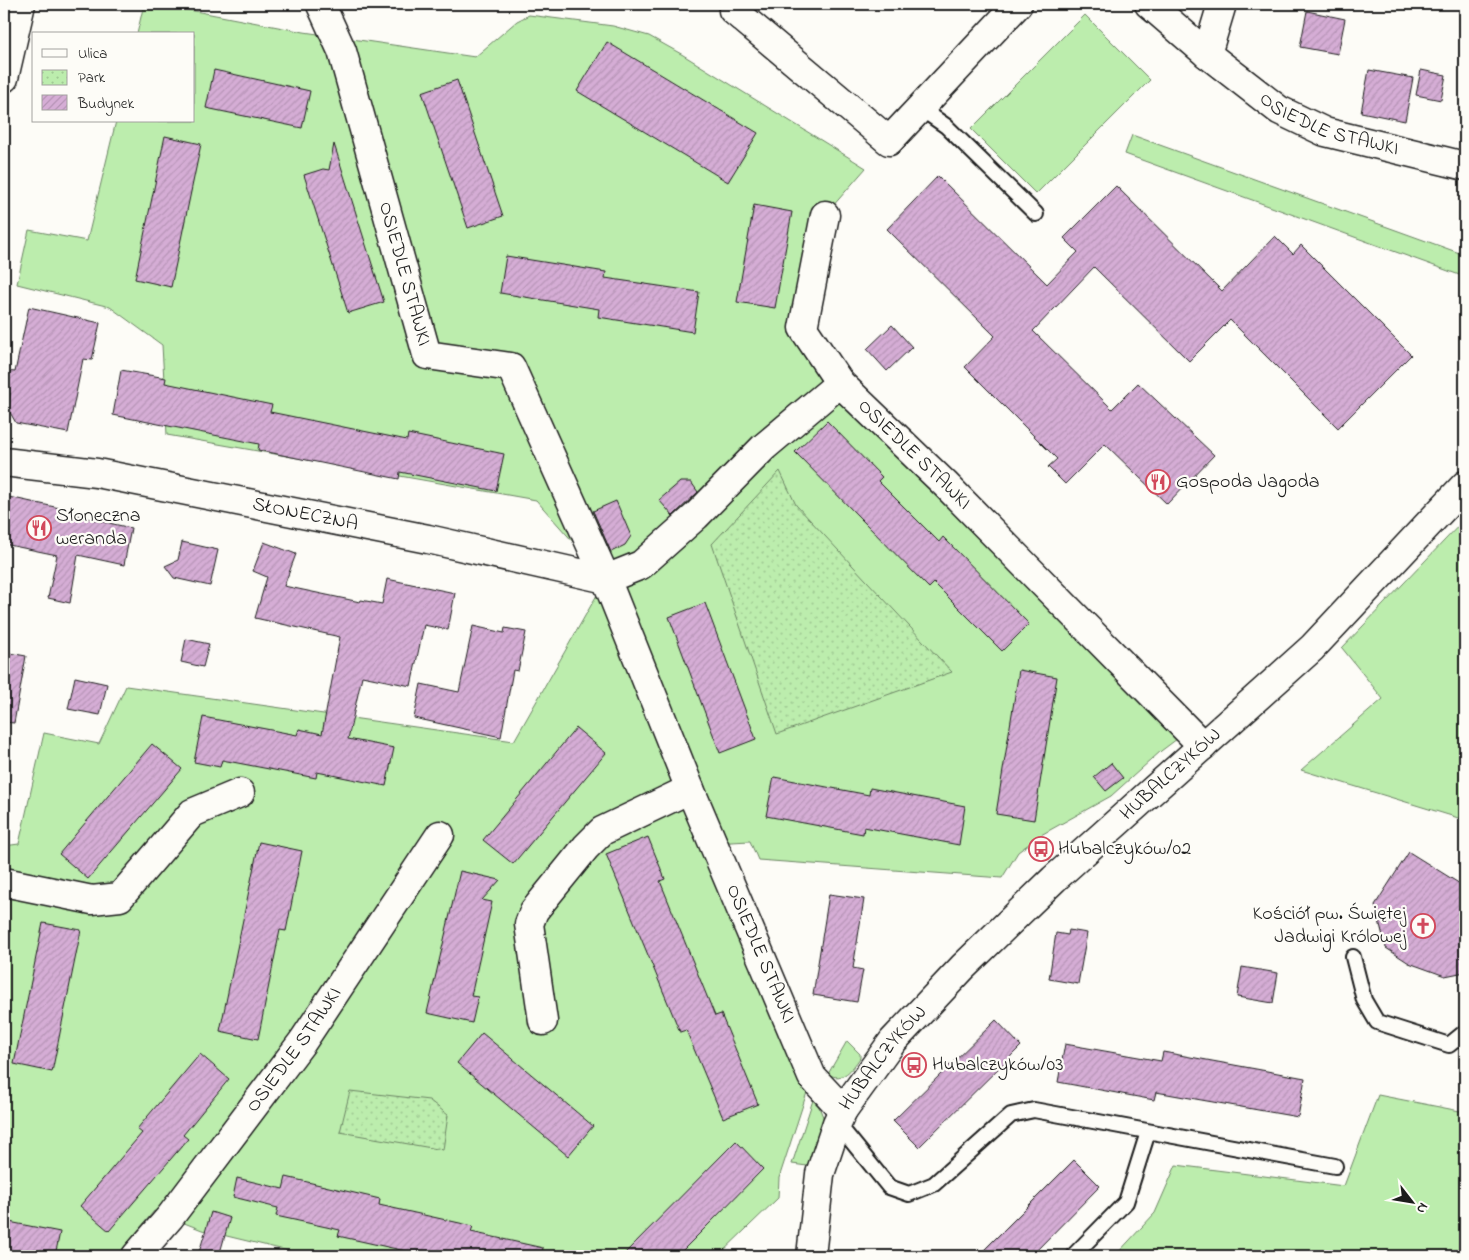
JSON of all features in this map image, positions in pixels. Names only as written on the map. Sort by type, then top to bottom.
[{"type":"street","points":[[740,4],[733,10],[889,141],[1018,4]]},
{"type":"street","name":"OSIEDLE STAWKI","points":[[1149,4],[1279,110],[1325,132],[1465,166]]},
{"type":"street","points":[[1208,54],[1222,4]]},
{"type":"street","name":"OSIEDLE STAWKI","points":[[321,5],[342,51],[427,355],[511,367],[606,579],[690,789],[812,1077],[840,1117]]},
{"type":"street","points":[[4,78],[15,10]]},
{"type":"street","points":[[825,215],[803,328],[840,383]]},
{"type":"street","name":"OSIEDLE STAWKI","points":[[606,579],[641,565],[696,516],[764,448],[840,383],[945,484],[1204,746]]},
{"type":"street","name":"SŁONECZNA","points":[[4,462],[97,473],[428,539],[606,579]]},
{"type":"street","name":"HUBALCZYKÓW","points":[[811,1256],[820,1174],[840,1117],[893,1041],[963,967],[1054,879],[1312,648],[1465,485]]},
{"type":"street","points":[[543,1021],[529,924],[534,911],[586,847],[602,831],[690,789]]},
{"type":"street","points":[[4,882],[92,900],[120,897],[192,813],[240,793]]},
{"type":"street","name":"OSIEDLE STAWKI","points":[[136,1256],[170,1217],[250,1108],[303,1041],[440,835]]},
{"type":"lane","points":[[920,108],[946,126],[1036,214]]},
{"type":"lane","points":[[1353,957],[1364,1000],[1377,1022],[1449,1045],[1465,1032]]},
{"type":"lane","points":[[840,1117],[889,1187],[909,1194],[934,1184],[1011,1115],[1034,1110],[1335,1166]]},
{"type":"lane","points":[[1073,1256],[1126,1202],[1148,1132]]},
{"type":"green space","points":[[144,4],[158,4],[304,32],[475,57],[517,21],[529,15],[613,26],[649,36],[683,55],[866,168],[825,215],[803,328],[1189,730],[1161,751],[1111,796],[1041,835],[1018,852],[1002,878],[758,860],[750,841],[713,843],[812,1077],[779,1178],[778,1198],[718,1256],[309,1256],[202,1230],[154,1211],[117,1256],[4,1256],[4,897],[13,899],[12,882],[4,863],[4,846],[19,844],[44,733],[99,744],[126,686],[514,741],[606,579],[536,500],[167,435],[162,345],[110,307],[17,284],[29,230],[87,241],[116,122],[195,122],[195,32],[137,32]]},
{"type":"green space","points":[[1085,15],[1150,80],[1036,194],[971,129]]},
{"type":"green space","points":[[1132,135],[1465,255],[1465,277],[1125,154]]},
{"type":"green space","points":[[780,471],[796,505],[952,672],[777,734],[712,544]]},
{"type":"green space","points":[[1465,519],[1465,820],[1301,770],[1383,699],[1342,648]]},
{"type":"green space","points":[[847,1041],[860,1054],[860,1058],[847,1074],[843,1076],[838,1077],[828,1074]]},
{"type":"green space","points":[[350,1091],[429,1100],[448,1115],[443,1150],[340,1132]]},
{"type":"green space","points":[[1378,1095],[1465,1112],[1465,1256],[1115,1256],[1155,1213],[1176,1165],[1344,1186]]},
{"type":"green space","points":[[813,1100],[819,1107],[824,1119],[811,1163],[807,1166],[792,1164]]},
{"type":"building","points":[[1307,11],[1345,19],[1338,54],[1300,47]]},
{"type":"building","points":[[607,42],[758,133],[728,182],[577,91]]},
{"type":"building","points":[[214,70],[310,91],[302,128],[206,108]]},
{"type":"building","points":[[1369,70],[1413,78],[1405,121],[1361,112]]},
{"type":"building","points":[[1421,70],[1446,75],[1441,100],[1416,95]]},
{"type":"building","points":[[457,80],[503,216],[468,228],[422,92]]},
{"type":"building","points":[[165,136],[201,144],[171,287],[135,279]]},
{"type":"building","points":[[334,144],[384,302],[348,313],[304,175],[323,169],[329,170]]},
{"type":"building","points":[[938,176],[1047,284],[1078,252],[1064,238],[1116,186],[1222,291],[1275,236],[1293,254],[1301,245],[1411,355],[1338,428],[1230,320],[1189,361],[1094,267],[1033,331],[1112,409],[1138,383],[1214,455],[1167,504],[1105,444],[1065,484],[1048,467],[1057,459],[965,367],[995,336],[887,229]]},
{"type":"building","points":[[754,205],[792,212],[775,308],[737,302]]},
{"type":"building","points":[[506,256],[606,272],[605,278],[699,292],[693,332],[598,317],[599,309],[500,293]]},
{"type":"building","points":[[29,307],[100,323],[92,360],[83,359],[68,433],[16,423],[8,409],[10,393],[4,391],[4,371],[15,372]]},
{"type":"building","points":[[892,325],[912,347],[887,371],[867,349]]},
{"type":"building","points":[[121,370],[166,378],[165,383],[272,405],[270,412],[407,440],[408,434],[504,454],[496,491],[400,472],[399,479],[258,450],[259,444],[113,415]]},
{"type":"building","points":[[827,421],[882,477],[878,481],[939,542],[943,537],[1029,624],[1002,651],[934,583],[929,588],[795,452]]},
{"type":"building","points":[[680,482],[691,482],[698,492],[673,516],[659,500]]},
{"type":"building","points":[[4,496],[78,512],[78,516],[131,528],[124,565],[78,555],[70,603],[48,598],[57,555],[4,544]]},
{"type":"building","points":[[616,501],[631,536],[625,545],[611,552],[593,511]]},
{"type":"building","points":[[182,542],[218,550],[210,586],[174,578],[165,566],[178,560]]},
{"type":"building","points":[[264,542],[296,554],[284,586],[360,602],[361,600],[382,604],[387,579],[455,593],[448,630],[424,625],[411,686],[362,676],[348,739],[394,748],[386,786],[317,772],[316,778],[222,760],[220,767],[194,762],[203,717],[297,735],[299,729],[322,734],[340,637],[255,618],[267,577],[253,571]]},
{"type":"building","points":[[705,603],[756,739],[720,753],[669,617]]},
{"type":"building","points":[[473,626],[504,633],[505,628],[526,632],[518,671],[513,670],[501,737],[414,718],[421,684],[459,692]]},
{"type":"building","points":[[186,639],[209,644],[203,667],[181,662]]},
{"type":"building","points":[[4,652],[26,656],[14,723],[4,722]]},
{"type":"building","points":[[1019,670],[1057,677],[1034,820],[996,814]]},
{"type":"building","points":[[75,677],[107,684],[100,715],[68,709]]},
{"type":"building","points":[[576,728],[606,753],[513,864],[483,840]]},
{"type":"building","points":[[152,744],[182,769],[88,879],[59,854]]},
{"type":"building","points":[[1111,763],[1123,778],[1106,791],[1094,777]]},
{"type":"building","points":[[774,777],[869,795],[870,788],[965,806],[959,845],[864,827],[863,834],[766,816]]},
{"type":"building","points":[[648,837],[665,879],[660,881],[715,1016],[721,1014],[758,1104],[723,1118],[686,1030],[680,1032],[606,854]]},
{"type":"building","points":[[259,842],[302,851],[286,931],[280,930],[258,1039],[220,1031]]},
{"type":"building","name":"Kościół pw. Świętej Jadwigi Królowej","points":[[1409,852],[1465,887],[1465,972],[1445,976],[1409,963],[1386,948],[1375,905]]},
{"type":"building","points":[[460,871],[500,880],[482,900],[492,902],[471,996],[478,997],[472,1023],[427,1013]]},
{"type":"building","points":[[829,894],[864,899],[853,968],[863,970],[857,1002],[813,995]]},
{"type":"building","points":[[43,923],[81,930],[52,1072],[14,1064]]},
{"type":"building","points":[[1069,930],[1087,933],[1078,984],[1049,979],[1056,933],[1068,935]]},
{"type":"building","points":[[1242,967],[1278,973],[1273,1003],[1237,997]]},
{"type":"building","points":[[996,1020],[1021,1046],[919,1147],[893,1121]]},
{"type":"building","points":[[482,1033],[593,1126],[568,1156],[457,1063]]},
{"type":"building","points":[[1065,1044],[1161,1061],[1163,1052],[1305,1078],[1298,1117],[1156,1092],[1154,1100],[1058,1082]]},
{"type":"building","points":[[200,1054],[229,1079],[183,1135],[188,1139],[109,1231],[80,1206],[142,1133],[137,1129]]},
{"type":"building","points":[[736,1141],[763,1169],[707,1226],[677,1256],[622,1256]]},
{"type":"building","points":[[1074,1160],[1100,1186],[1031,1256],[978,1256]]},
{"type":"building","points":[[286,1177],[380,1199],[379,1205],[473,1226],[471,1232],[543,1248],[542,1256],[428,1256],[338,1236],[340,1230],[276,1216],[278,1208],[233,1197],[237,1178],[283,1189]]},
{"type":"building","points":[[211,1212],[230,1218],[219,1256],[198,1256]]},
{"type":"building","points":[[4,1221],[60,1232],[55,1256],[4,1256]]},
{"type":"place","name":"Gospoda Jagoda","points":[[1158,482]]},
{"type":"place","name":"Słoneczna weranda","points":[[39,528]]},
{"type":"place","name":"Hubalczyków/02","points":[[1041,849]]},
{"type":"place","name":"Kościół pw. Świętej Jadwigi Królowej","points":[[1423,926]]},
{"type":"place","name":"Hubalczyków/03","points":[[914,1065]]}]
